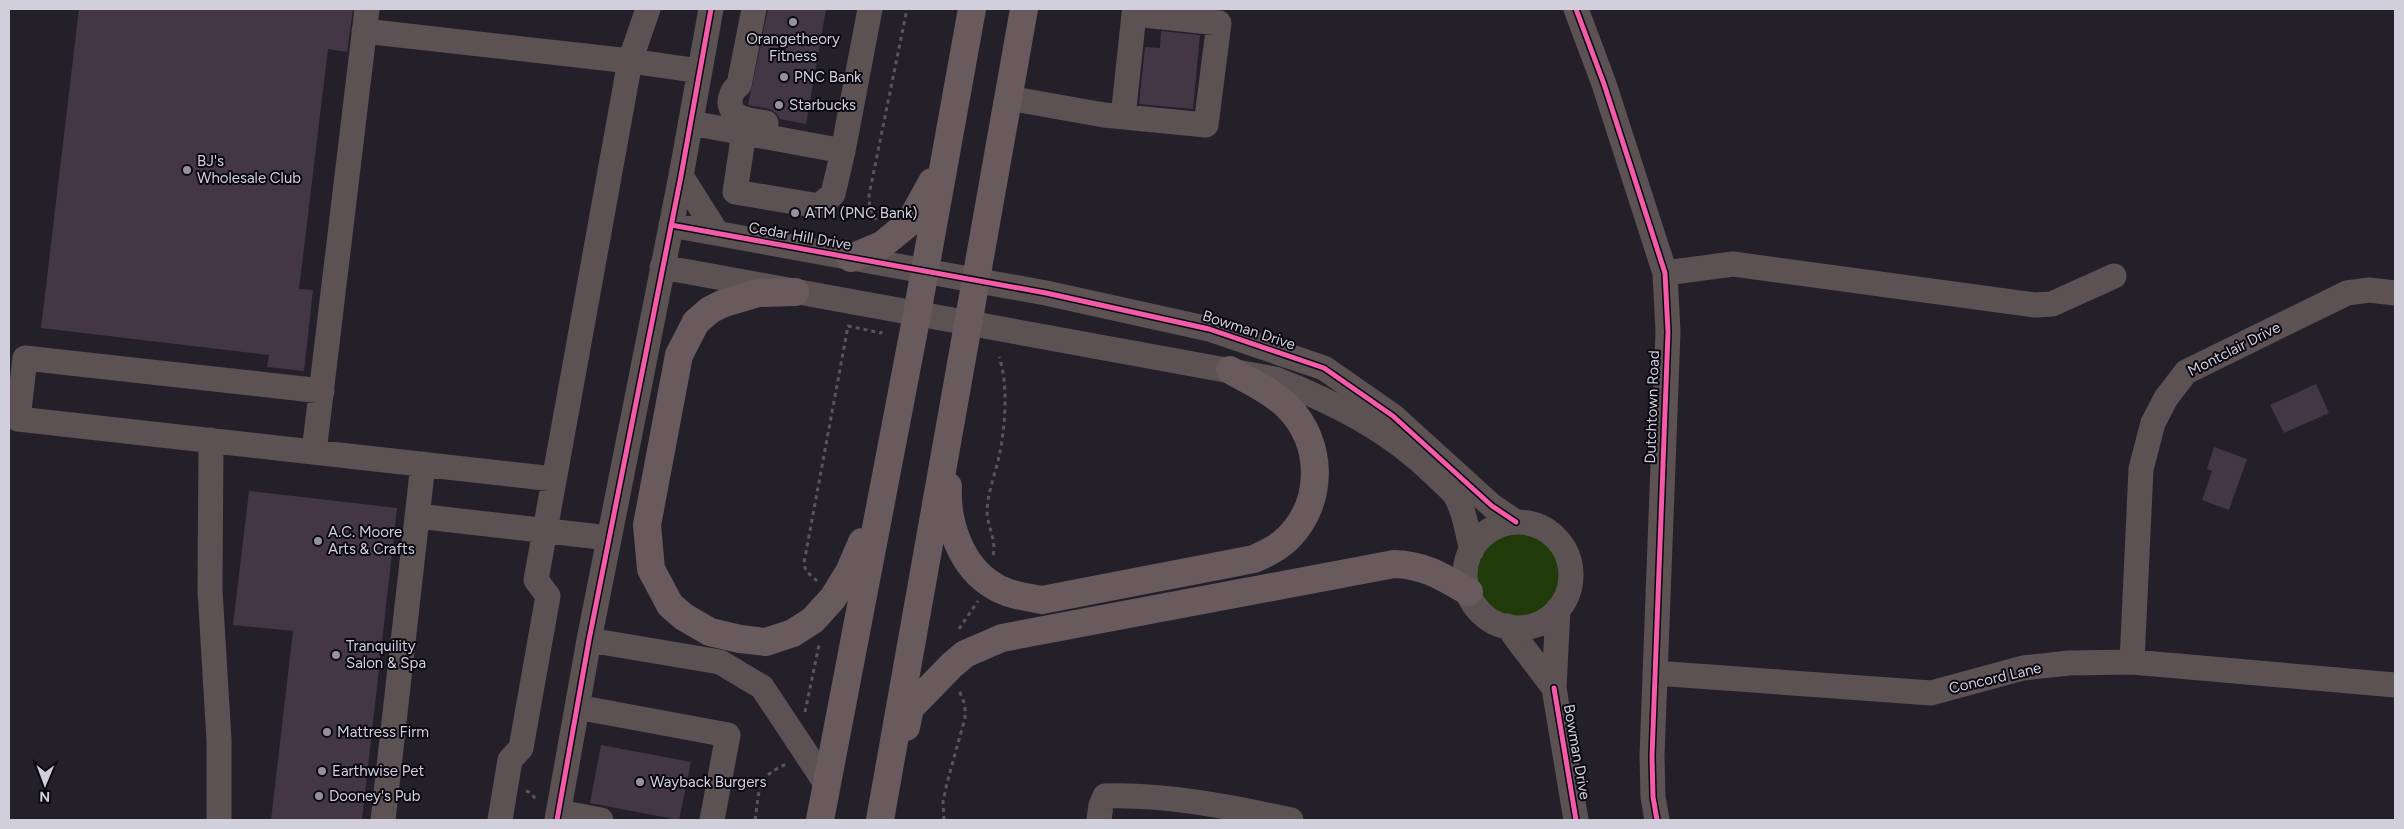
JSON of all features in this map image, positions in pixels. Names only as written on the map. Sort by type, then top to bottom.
[{"type":"highway","points":[[820,820],[917,314],[972,9]]},
{"type":"highway","points":[[880,820],[1024,9]]},
{"type":"highway","points":[[851,258],[882,245],[910,222],[943,163]]},
{"type":"highway","points":[[795,292],[751,294],[710,310],[696,322],[679,355],[647,525],[651,569],[670,605],[684,618],[710,632],[740,639],[766,642],[792,632],[813,620],[833,598],[849,572],[882,494]]},
{"type":"highway","points":[[953,407],[948,491],[952,525],[958,544],[971,567],[994,586],[1017,595],[1042,600],[1254,558],[1273,550],[1289,537],[1302,520],[1311,502],[1315,461],[1310,441],[1301,423],[1287,406],[1230,370]]},
{"type":"highway","points":[[888,780],[896,766],[910,708],[936,679],[965,654],[1002,638],[1394,564],[1413,565],[1431,570],[1469,592]]},
{"type":"street","points":[[500,820],[510,760],[521,748],[548,596],[536,580],[630,61],[648,9]]},
{"type":"street","points":[[601,820],[552,813],[578,707],[608,538],[681,176],[711,9]]},
{"type":"street","points":[[754,9],[739,85],[732,91],[730,100],[734,131],[735,192],[819,206],[825,204],[833,194],[870,9]]},
{"type":"street","name":"Dutchtown Road","points":[[1576,9],[1604,84],[1665,273],[1668,332],[1652,756],[1653,797],[1657,820]]},
{"type":"street","points":[[1008,98],[1123,117],[1206,126],[1219,23],[1134,14],[1123,117]]},
{"type":"street","points":[[314,452],[365,20],[700,71]]},
{"type":"street","points":[[730,100],[733,112],[742,118],[844,144]]},
{"type":"street","points":[[690,122],[734,131],[844,144]]},
{"type":"street","points":[[681,176],[718,233]]},
{"type":"street","name":"Cedar Hill Drive","points":[[671,224],[924,271]]},
{"type":"street","points":[[1665,273],[1734,264],[2035,305],[2052,304],[2114,276]]},
{"type":"street","points":[[662,267],[1275,379],[1315,394],[1353,413],[1415,456],[1455,496],[1464,519],[1472,550]]},
{"type":"street","name":"Bowman Drive","points":[[924,271],[1046,293],[1209,329],[1324,368],[1394,416],[1492,506],[1516,522]]},
{"type":"street","name":"Montclair Drive","points":[[2132,662],[2141,469],[2153,423],[2166,398],[2186,372],[2347,293],[2369,290],[2395,293]]},
{"type":"street","points":[[322,391],[25,358],[18,419],[554,479]]},
{"type":"street","points":[[211,440],[210,590],[219,740],[219,820]]},
{"type":"street","points":[[382,820],[423,464]]},
{"type":"street","points":[[417,516],[608,538]]},
{"type":"street","points":[[1516,522],[1542,527],[1556,537],[1566,552],[1571,568],[1570,586],[1558,609],[1551,616],[1535,625],[1507,626],[1484,614],[1469,592],[1465,575],[1472,550],[1482,537],[1495,527],[1516,522]]},
{"type":"street","name":"Bowman Drive","points":[[1558,609],[1554,688],[1576,820]]},
{"type":"street","name":"Bowman Drive","points":[[1507,626],[1554,688]]},
{"type":"street","points":[[589,640],[720,662],[762,687],[826,785]]},
{"type":"street","name":"Concord Lane","points":[[1655,673],[1931,693],[2023,668],[2069,663],[2132,662],[2395,686]]},
{"type":"street","points":[[578,707],[728,735],[712,820]]},
{"type":"street","points":[[1099,820],[1105,796],[1128,795],[1243,810],[1291,820]]},
{"type":"path","points":[[878,224],[870,209],[869,195],[906,9]]},
{"type":"path","points":[[820,583],[806,571],[804,563],[848,326],[881,333],[882,327]]},
{"type":"path","points":[[992,560],[995,547],[989,529],[987,510],[999,455],[1004,399],[1004,371],[999,357]]},
{"type":"path","points":[[953,636],[965,623],[980,596]]},
{"type":"path","points":[[804,715],[820,639]]},
{"type":"path","points":[[944,820],[943,802],[965,718],[965,705],[957,686]]},
{"type":"path","points":[[755,820],[762,782],[768,773],[795,761]]},
{"type":"path","points":[[505,788],[529,792],[552,813]]},
{"type":"green space","points":[[1519,522],[1539,526],[1556,538],[1568,555],[1572,575],[1568,595],[1556,612],[1539,624],[1519,628],[1499,624],[1482,612],[1470,595],[1466,575],[1470,555],[1482,538],[1499,526]]},
{"type":"building","name":"BJ's Wholesale Club","points":[[79,9],[353,9],[347,52],[328,49],[299,289],[313,290],[304,371],[267,367],[269,355],[41,328]]},
{"type":"building","points":[[768,9],[826,9],[806,124],[780,119],[770,109],[748,105]]},
{"type":"building","points":[[1161,31],[1200,35],[1193,109],[1139,104],[1145,47],[1160,48]]},
{"type":"building","points":[[2316,384],[2329,413],[2284,433],[2270,405]]},
{"type":"building","points":[[2214,447],[2247,459],[2229,510],[2202,500],[2212,471],[2207,469]]},
{"type":"building","points":[[249,491],[397,508],[362,820],[271,820],[293,631],[233,625]]},
{"type":"building","points":[[601,745],[691,762],[679,820],[590,803]]},
{"type":"cycle path","points":[[557,820],[589,640],[681,176],[711,9]]},
{"type":"cycle path","points":[[1576,9],[1604,84],[1665,273],[1668,332],[1652,756],[1653,797],[1657,820]]},
{"type":"cycle path","points":[[671,225],[1046,293],[1209,329],[1324,368],[1393,416],[1492,506],[1516,522]]},
{"type":"cycle path","points":[[1554,688],[1576,820]]},
{"type":"place","name":"Orangetheory Fitness","points":[[793,22]]},
{"type":"place","name":"PNC Bank","points":[[784,77]]},
{"type":"place","name":"Starbucks","points":[[779,105]]},
{"type":"place","name":"BJ's Wholesale Club","points":[[187,170]]},
{"type":"place","name":"ATM (PNC Bank)","points":[[795,213]]},
{"type":"place","name":"A.C. Moore Arts & Crafts","points":[[318,541]]},
{"type":"place","name":"Tranquility Salon & Spa","points":[[336,655]]},
{"type":"place","name":"Mattress Firm","points":[[327,732]]},
{"type":"place","name":"Earthwise Pet","points":[[322,771]]},
{"type":"place","name":"Wayback Burgers","points":[[640,782]]},
{"type":"place","name":"Dooney's Pub","points":[[319,796]]}]
